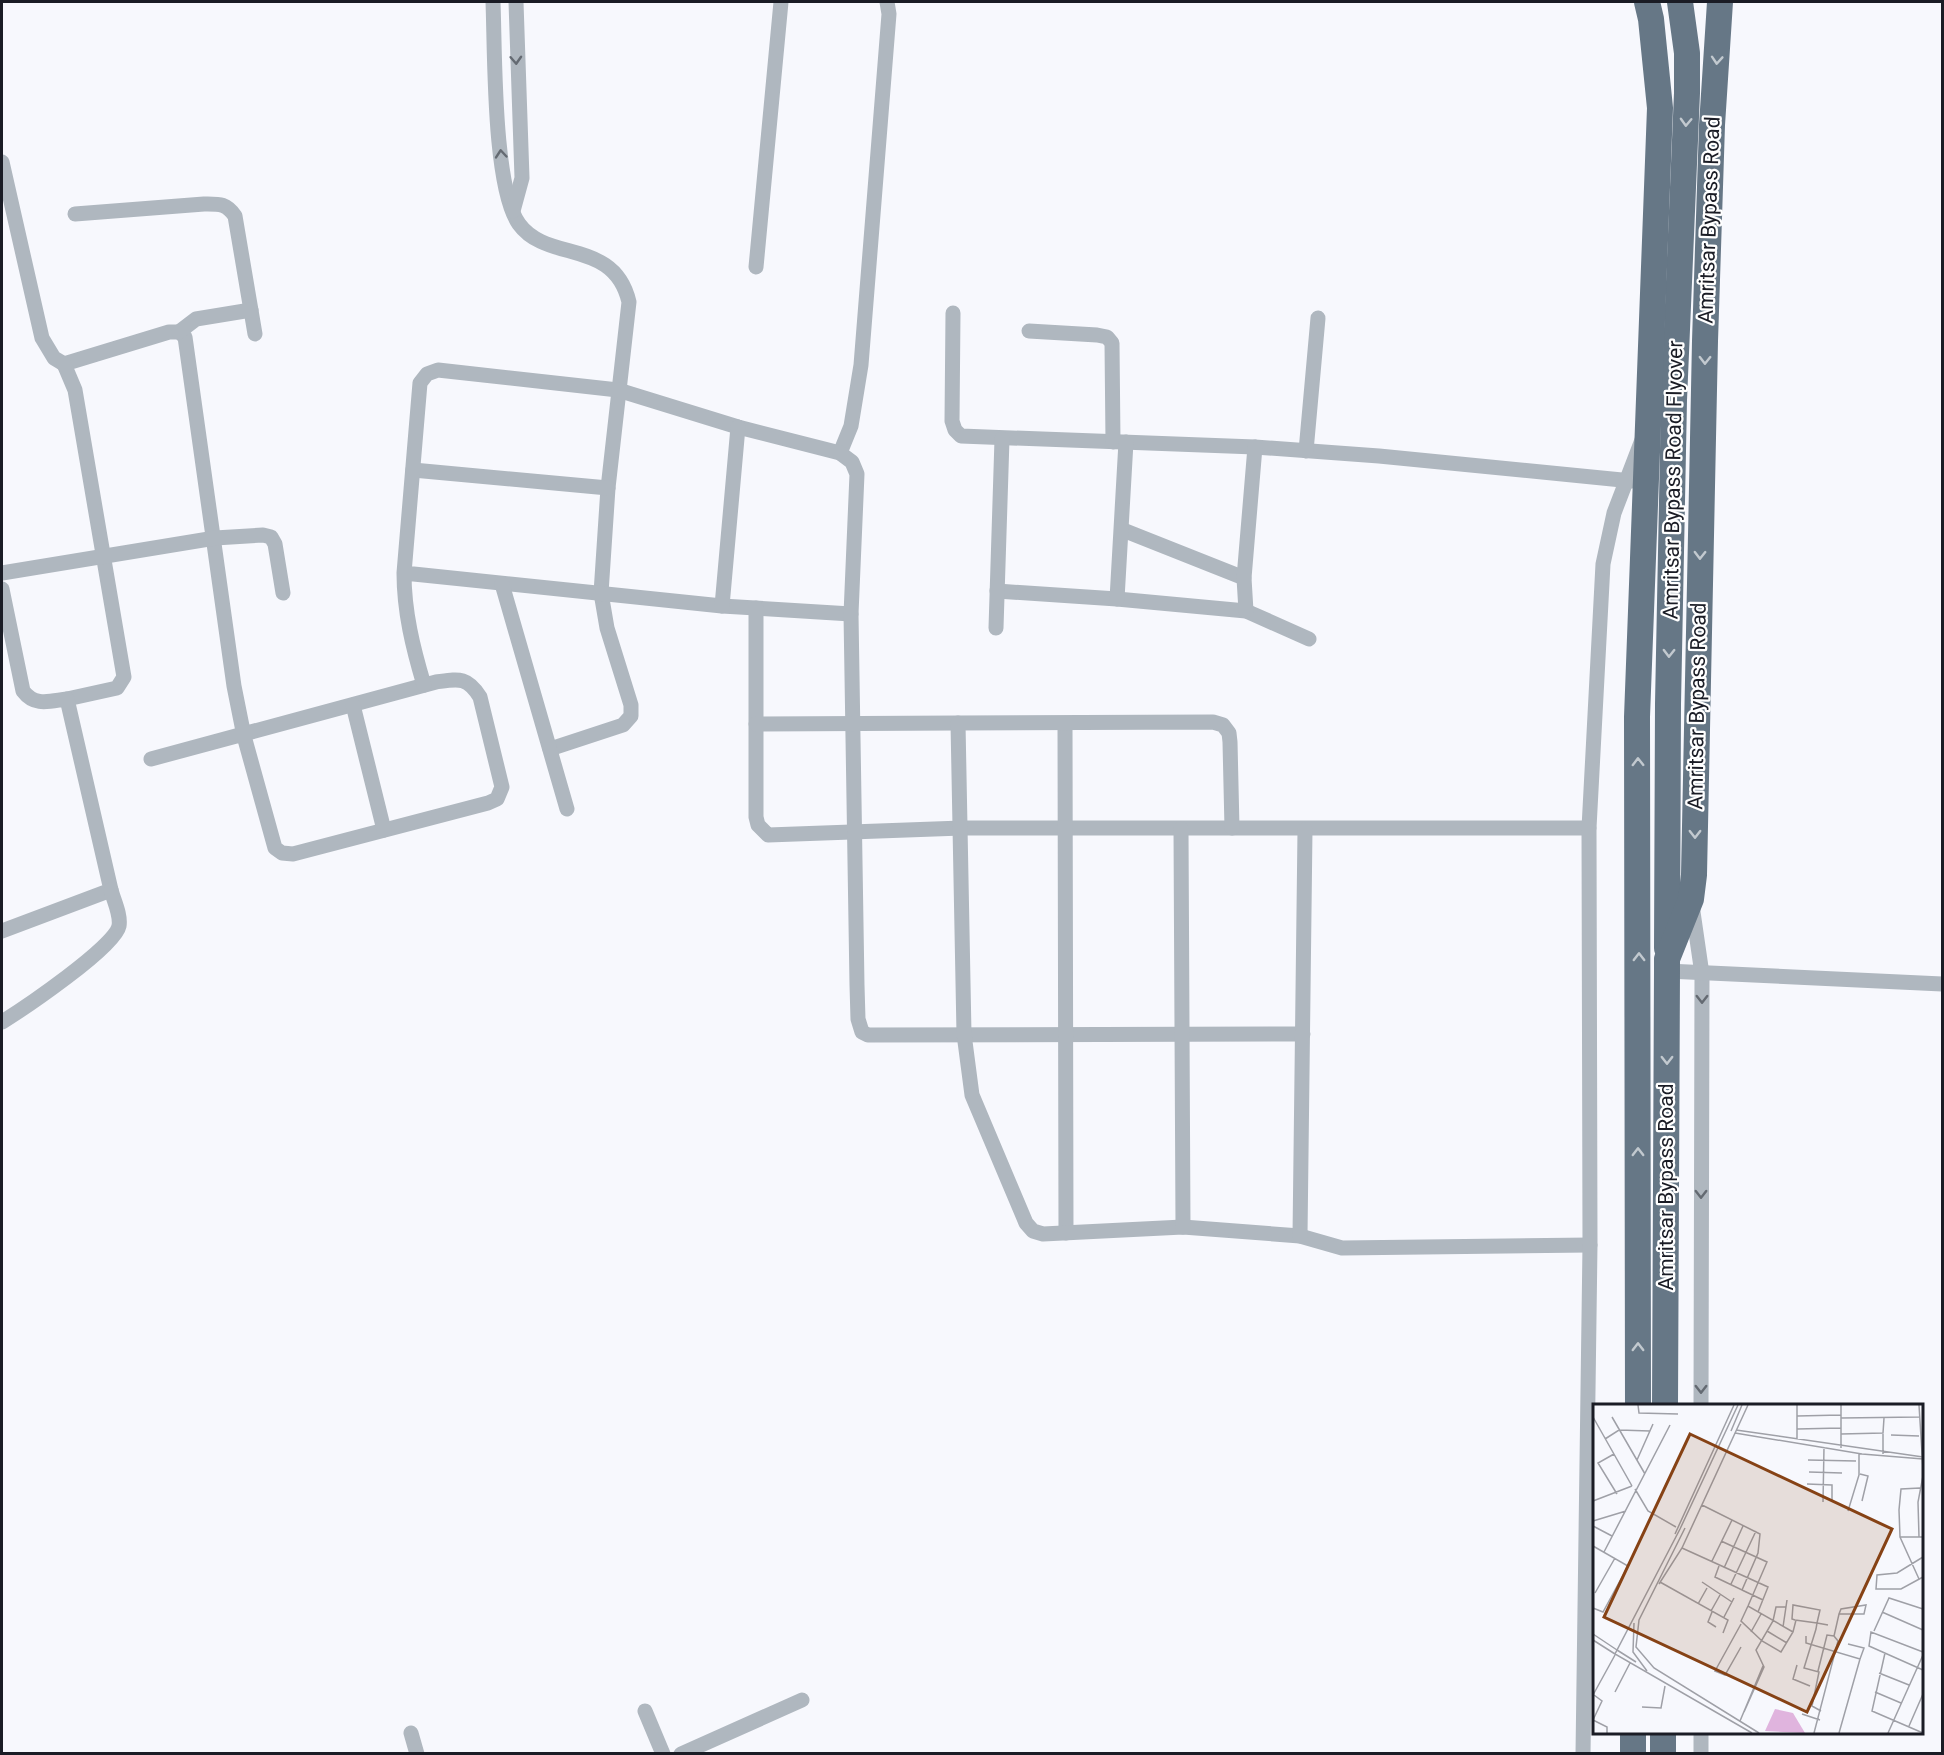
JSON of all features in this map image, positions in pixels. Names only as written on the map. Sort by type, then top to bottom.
[{"type":"highway","name":"Amritsar Bypass Road","points":[[1638,1404],[1636,481],[1649,422],[1660,108],[1651,19],[1647,2]]},
{"type":"highway","name":"Amritsar Bypass Road Flyover","points":[[1667,965],[1668,704],[1674,400],[1687,93],[1687,54],[1680,2]]},
{"type":"highway","name":"Amritsar Bypass Road","points":[[1665,1404],[1667,965],[1691,899],[1695,844],[1710,194],[1720,2]]},
{"type":"highway","points":[[1633,1734],[1633,1754]]},
{"type":"highway","points":[[1663,1734],[1663,1754]]},
{"type":"street","points":[[493,2],[501,158],[507,199],[517,221],[532,237],[598,260],[616,274],[626,288],[629,302],[608,488],[601,592],[607,628],[631,705],[631,716],[623,725],[550,749]]},
{"type":"street","points":[[513,211],[522,178],[516,2]]},
{"type":"street","points":[[756,267],[781,2]]},
{"type":"street","points":[[840,453],[851,426],[861,365],[889,14],[887,2]]},
{"type":"street","points":[[2,162],[42,338],[47,349],[64,364],[75,390],[124,677],[117,688],[39,703],[28,698],[23,692],[2,589]]},
{"type":"street","points":[[75,214],[204,204],[221,204],[229,207],[234,216],[255,334]]},
{"type":"street","points":[[64,364],[169,332],[179,332],[196,319],[251,310]]},
{"type":"street","points":[[952,313],[952,422],[955,430],[961,436],[1255,447],[1636,481],[1614,513],[1603,564],[1589,828],[1590,1245],[1583,1754]]},
{"type":"street","points":[[1306,451],[1318,318]]},
{"type":"street","points":[[1029,331],[1097,335],[1107,337],[1112,343],[1122,530],[1117,599]]},
{"type":"street","points":[[151,759],[244,736],[424,685],[458,679],[472,684],[480,697],[502,787],[501,793],[488,803],[293,854],[282,853],[275,848],[244,736],[234,686],[188,345],[179,332]]},
{"type":"street","points":[[424,685],[404,601],[404,573],[420,383],[428,374],[438,370],[618,390],[738,427],[840,453],[852,462],[857,474],[852,614],[852,723],[859,1027],[868,1035],[1180,1032],[1303,1034]]},
{"type":"street","points":[[722,606],[738,427]]},
{"type":"street","points":[[996,628],[1002,439]]},
{"type":"street","points":[[1246,611],[1244,578],[1255,447]]},
{"type":"street","points":[[413,470],[608,488]]},
{"type":"street","points":[[1122,530],[1244,578]]},
{"type":"street","points":[[2,573],[215,538],[263,535],[271,537],[275,544],[283,592]]},
{"type":"street","points":[[404,573],[722,606],[852,614]]},
{"type":"street","points":[[502,584],[567,809]]},
{"type":"street","points":[[997,591],[1246,611],[1309,639]]},
{"type":"street","points":[[756,608],[756,817],[762,832],[768,835],[962,828],[1305,830],[1589,828]]},
{"type":"street","points":[[2,1022],[58,983],[115,936],[119,919],[68,699]]},
{"type":"street","points":[[353,705],[384,830]]},
{"type":"street","points":[[756,724],[1213,722],[1223,725],[1229,733],[1233,828]]},
{"type":"street","points":[[958,723],[962,828],[964,1034],[972,1095],[1026,1223],[1033,1231],[1043,1234],[1183,1227],[1300,1236],[1342,1248],[1590,1245]]},
{"type":"street","points":[[1065,724],[1066,1233]]},
{"type":"street","points":[[1181,829],[1180,1032],[1183,1227]]},
{"type":"street","points":[[1300,1236],[1305,830]]},
{"type":"street","points":[[2,931],[111,890]]},
{"type":"street","points":[[1691,899],[1702,974],[1701,1404]]},
{"type":"street","points":[[1667,965],[1702,974],[1942,984]]},
{"type":"street","points":[[681,1754],[802,1700]]},
{"type":"street","points":[[645,1711],[663,1754]]},
{"type":"street","points":[[411,1733],[417,1754]]},
{"type":"street","points":[[1701,1734],[1701,1754]]}]
